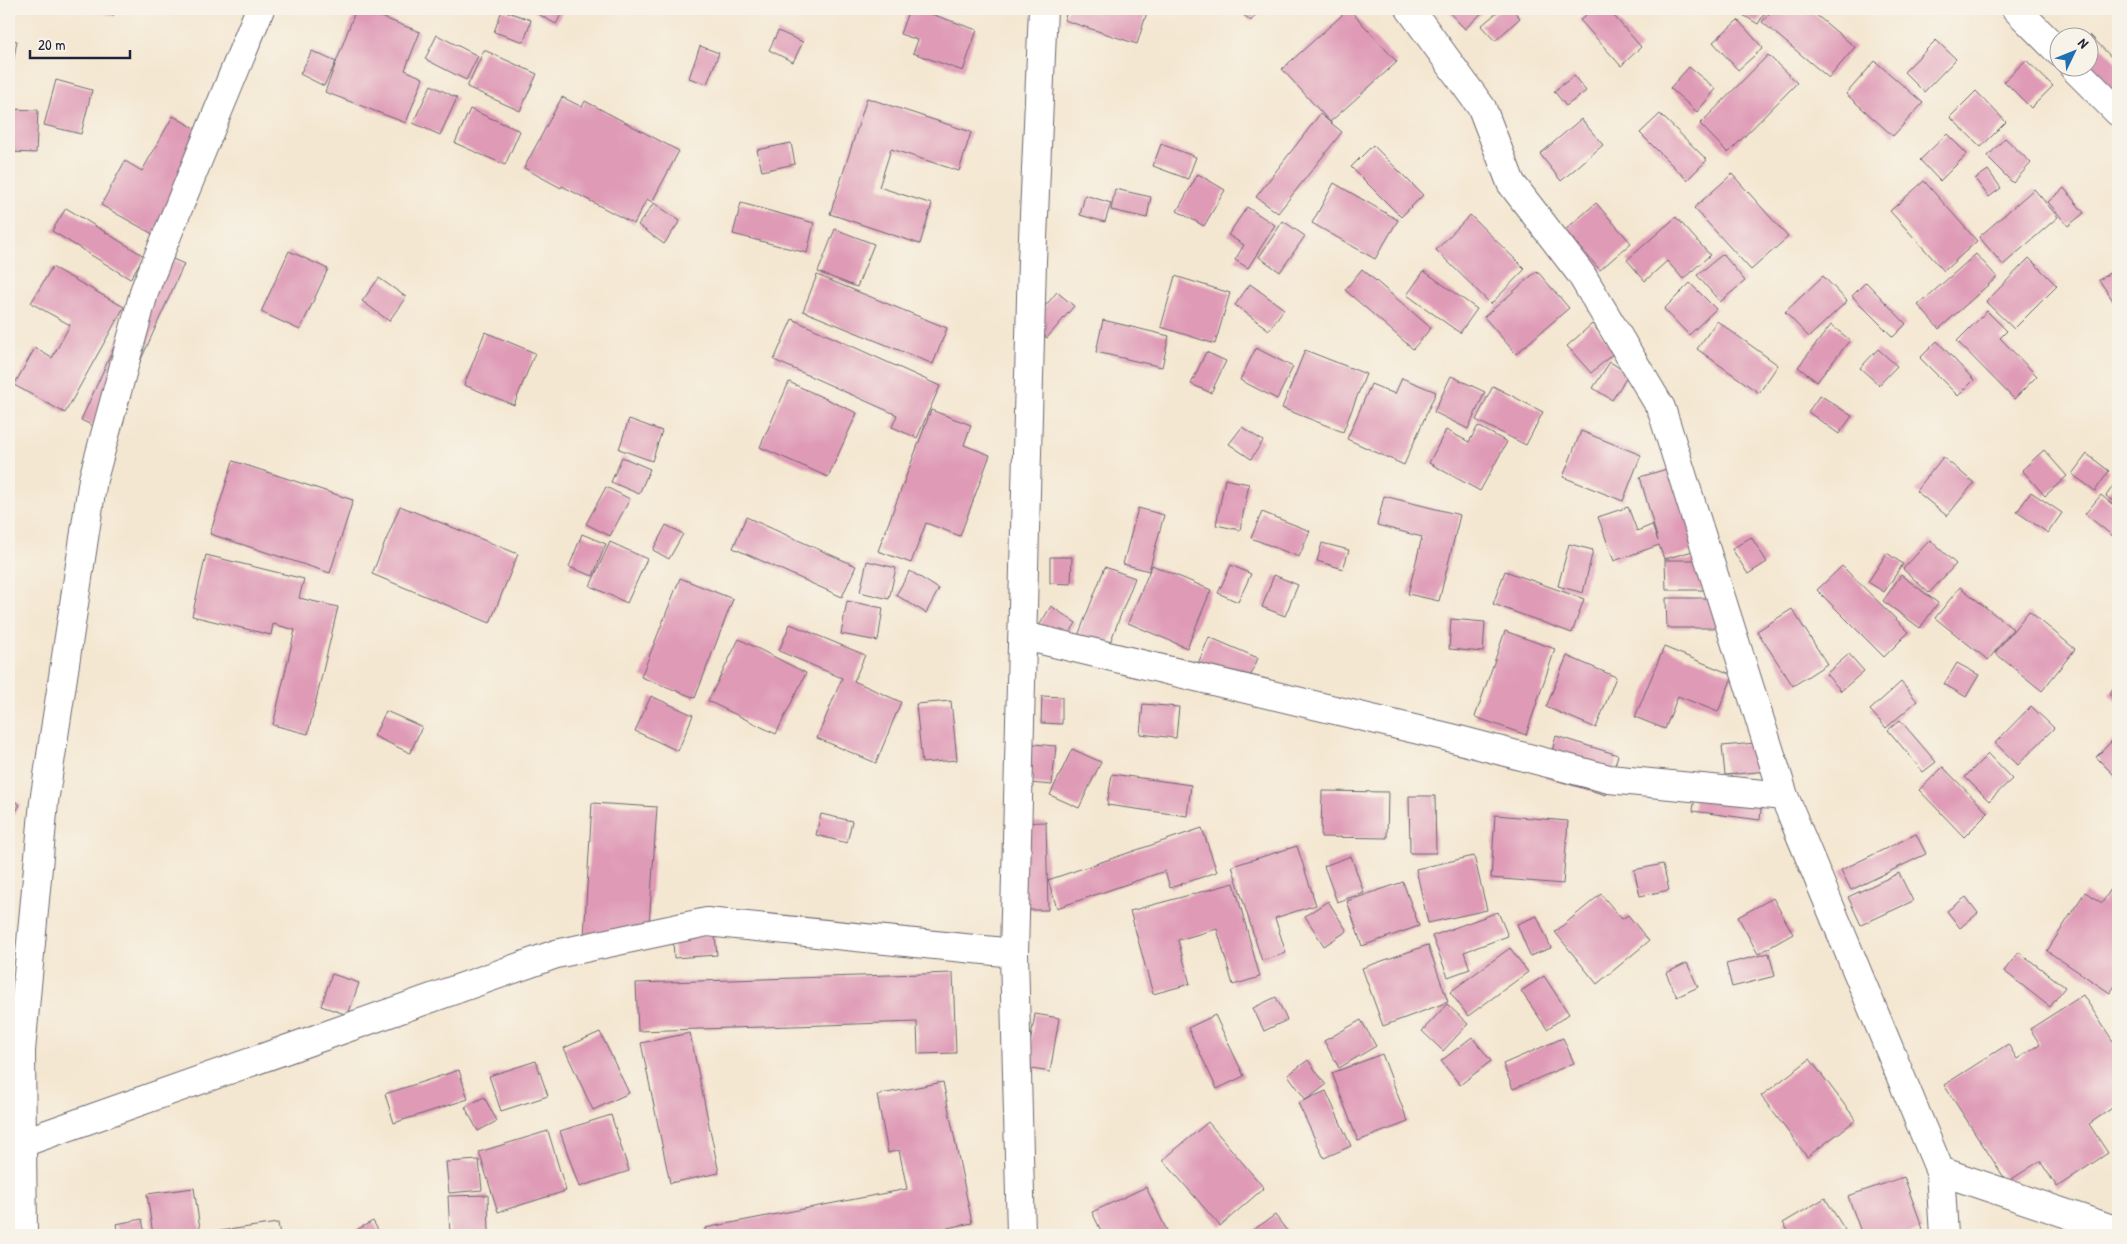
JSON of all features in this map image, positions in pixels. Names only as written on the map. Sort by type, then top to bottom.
[{"type":"street","points":[[23,1235],[21,1051],[44,802],[93,479],[145,289],[260,9]]},
{"type":"street","points":[[1021,1235],[1014,953],[1024,636],[1032,261],[1043,9]]},
{"type":"street","points":[[1410,9],[1482,108],[1510,183],[1581,274],[1661,408],[1784,796],[1940,1171],[1944,1235]]},
{"type":"street","points":[[2016,9],[2050,43]]},
{"type":"street","points":[[2084,78],[2118,112]]},
{"type":"street","points":[[1024,636],[1452,738],[1609,779],[1784,796]]},
{"type":"street","points":[[22,1143],[556,954],[707,922],[1014,953]]},
{"type":"street","points":[[1940,1171],[2118,1231]]},
{"type":"building","points":[[92,9],[115,9],[113,16]]},
{"type":"building","points":[[356,9],[361,9],[420,32],[405,70],[423,78],[406,123],[325,92]]},
{"type":"building","points":[[529,9],[564,9],[556,24]]},
{"type":"building","points":[[909,9],[917,9],[977,30],[963,71],[913,53],[918,40],[900,34]]},
{"type":"building","points":[[1068,9],[1148,9],[1137,44],[1064,20]]},
{"type":"building","points":[[1236,9],[1260,9],[1251,21]]},
{"type":"building","points":[[1349,9],[1397,62],[1330,122],[1282,69]]},
{"type":"building","points":[[1446,9],[1486,9],[1465,29]]},
{"type":"building","points":[[1501,9],[1512,9],[1520,18],[1495,41],[1481,26]]},
{"type":"building","points":[[1593,9],[1608,9],[1641,47],[1621,66],[1580,20]]},
{"type":"building","points":[[1733,9],[1767,9],[1758,24]]},
{"type":"building","points":[[1773,9],[1809,9],[1855,47],[1829,78],[1762,22]]},
{"type":"building","points":[[502,10],[531,20],[524,42],[494,32]]},
{"type":"building","points":[[1738,20],[1763,48],[1738,70],[1713,42]]},
{"type":"building","points":[[778,31],[803,42],[793,62],[769,50]]},
{"type":"building","points":[[437,35],[478,56],[466,80],[425,59]]},
{"type":"building","points":[[9,39],[17,41],[12,68],[9,68]]},
{"type":"building","points":[[1936,40],[1956,59],[1924,92],[1904,72]]},
{"type":"building","points":[[2100,45],[2118,64],[2118,87],[2106,98],[2095,78],[2100,78]]},
{"type":"building","points":[[700,46],[719,53],[707,84],[689,78]]},
{"type":"building","points":[[484,50],[537,74],[520,111],[467,87]]},
{"type":"building","points":[[312,51],[336,62],[324,86],[300,74]]},
{"type":"building","points":[[1768,55],[1797,83],[1728,153],[1700,124]]},
{"type":"building","points":[[2026,60],[2053,86],[2031,108],[2004,81]]},
{"type":"building","points":[[1875,61],[1923,103],[1893,136],[1846,94]]},
{"type":"building","points":[[1689,67],[1716,89],[1697,112],[1670,88]]},
{"type":"building","points":[[1574,76],[1586,91],[1566,106],[1554,91]]},
{"type":"building","points":[[56,80],[92,90],[81,134],[44,125]]},
{"type":"building","points":[[431,85],[457,98],[440,135],[413,123]]},
{"type":"building","points":[[1976,91],[2006,122],[1981,147],[1950,117]]},
{"type":"building","points":[[562,97],[582,107],[585,101],[679,151],[652,202],[647,199],[634,224],[524,168]]},
{"type":"building","points":[[867,98],[971,132],[959,171],[891,149],[879,187],[932,204],[920,244],[830,214]]},
{"type":"building","points":[[9,109],[38,110],[36,153],[9,152]]},
{"type":"building","points":[[470,109],[520,131],[505,165],[455,143]]},
{"type":"building","points":[[1320,114],[1342,132],[1278,213],[1256,197]]},
{"type":"building","points":[[1660,114],[1707,160],[1687,180],[1640,133]]},
{"type":"building","points":[[173,116],[214,139],[158,237],[101,205],[125,161],[142,171]]},
{"type":"building","points":[[1581,119],[1603,145],[1561,181],[1540,154]]},
{"type":"building","points":[[1947,134],[1967,154],[1940,181],[1920,160]]},
{"type":"building","points":[[2005,138],[2031,163],[2013,183],[1987,157]]},
{"type":"building","points":[[791,143],[795,164],[762,171],[757,150]]},
{"type":"building","points":[[1161,144],[1196,157],[1188,179],[1153,166]]},
{"type":"building","points":[[1373,145],[1423,195],[1401,217],[1351,167]]},
{"type":"building","points":[[1988,170],[2001,188],[1989,197],[1975,179]]},
{"type":"building","points":[[1198,174],[1225,190],[1204,226],[1177,211]]},
{"type":"building","points":[[1732,174],[1788,237],[1751,270],[1694,208]]},
{"type":"building","points":[[1924,181],[1977,241],[1944,271],[1890,211]]},
{"type":"building","points":[[1334,183],[1398,220],[1375,259],[1312,223]]},
{"type":"building","points":[[2064,188],[2084,213],[2068,226],[2048,202]]},
{"type":"building","points":[[1115,189],[1151,197],[1147,218],[1111,210]]},
{"type":"building","points":[[2034,189],[2058,217],[2003,265],[1979,237]]},
{"type":"building","points":[[1085,195],[1111,203],[1105,222],[1080,215]]},
{"type":"building","points":[[654,203],[680,221],[664,244],[638,225]]},
{"type":"building","points":[[741,203],[814,223],[807,253],[733,234]]},
{"type":"building","points":[[1596,203],[1631,243],[1600,270],[1565,230]]},
{"type":"building","points":[[1247,207],[1275,225],[1248,268],[1235,260],[1244,245],[1228,235]]},
{"type":"building","points":[[66,208],[144,256],[130,279],[52,231]]},
{"type":"building","points":[[1470,215],[1525,269],[1491,304],[1436,250]]},
{"type":"building","points":[[1676,217],[1710,255],[1683,279],[1667,261],[1645,281],[1627,260]]},
{"type":"building","points":[[1283,221],[1305,236],[1280,272],[1259,257]]},
{"type":"building","points":[[835,229],[874,244],[857,287],[818,272]]},
{"type":"building","points":[[289,251],[328,269],[300,330],[261,312]]},
{"type":"building","points":[[157,252],[184,264],[108,433],[81,420]]},
{"type":"building","points":[[1723,254],[1745,281],[1720,302],[1697,275]]},
{"type":"building","points":[[1976,254],[1997,277],[1939,329],[1918,305]]},
{"type":"building","points":[[2029,258],[2057,286],[2014,329],[1986,302]]},
{"type":"building","points":[[52,267],[124,307],[65,413],[14,385],[35,348],[52,358],[70,325],[31,303]]},
{"type":"building","points":[[2118,267],[2118,308],[2099,280]]},
{"type":"building","points":[[1362,269],[1431,328],[1413,349],[1345,290]]},
{"type":"building","points":[[1424,271],[1477,309],[1460,333],[1407,295]]},
{"type":"building","points":[[1537,271],[1569,308],[1516,354],[1484,317]]},
{"type":"building","points":[[817,275],[947,328],[933,364],[803,311]]},
{"type":"building","points":[[1175,276],[1230,293],[1215,344],[1161,327]]},
{"type":"building","points":[[1823,276],[1847,301],[1809,337],[1785,312]]},
{"type":"building","points":[[379,278],[406,297],[389,321],[362,301]]},
{"type":"building","points":[[1866,282],[1906,324],[1893,337],[1852,296]]},
{"type":"building","points":[[1690,283],[1716,309],[1689,335],[1664,309]]},
{"type":"building","points":[[1250,284],[1284,309],[1269,330],[1235,305]]},
{"type":"building","points":[[1057,292],[1074,306],[1047,338],[1030,324]]},
{"type":"building","points":[[1987,311],[2007,331],[2000,338],[2037,376],[2014,399],[1957,341]]},
{"type":"building","points":[[792,319],[940,386],[917,438],[892,427],[897,415],[774,360]]},
{"type":"building","points":[[1103,320],[1169,336],[1162,367],[1096,352]]},
{"type":"building","points":[[1717,321],[1778,365],[1759,393],[1697,349]]},
{"type":"building","points":[[1592,324],[1616,351],[1591,373],[1567,346]]},
{"type":"building","points":[[1831,325],[1850,340],[1817,382],[1798,367]]},
{"type":"building","points":[[485,332],[535,353],[514,405],[464,385]]},
{"type":"building","points":[[1937,341],[1974,380],[1958,396],[1920,358]]},
{"type":"building","points":[[1256,348],[1293,367],[1277,399],[1240,380]]},
{"type":"building","points":[[1878,349],[1897,366],[1879,385],[1860,368]]},
{"type":"building","points":[[1305,350],[1366,374],[1343,432],[1282,408]]},
{"type":"building","points":[[1206,352],[1226,361],[1211,393],[1191,384]]},
{"type":"building","points":[[1610,362],[1629,374],[1612,400],[1593,388]]},
{"type":"building","points":[[1451,376],[1485,392],[1468,429],[1434,412]]},
{"type":"building","points":[[1402,378],[1436,392],[1404,465],[1347,439],[1371,384],[1395,394]]},
{"type":"building","points":[[789,382],[857,413],[828,477],[760,447]]},
{"type":"building","points":[[1493,386],[1543,412],[1526,445],[1476,420]]},
{"type":"building","points":[[1820,395],[1852,416],[1839,434],[1808,412]]},
{"type":"building","points":[[931,410],[971,425],[964,445],[990,455],[960,536],[926,523],[911,563],[878,551]]},
{"type":"building","points":[[629,419],[662,431],[652,461],[619,449]]},
{"type":"building","points":[[1478,426],[1507,442],[1480,491],[1429,463],[1446,430],[1469,442]]},
{"type":"building","points":[[1242,427],[1263,441],[1251,459],[1229,444]]},
{"type":"building","points":[[1581,431],[1641,455],[1623,501],[1563,477]]},
{"type":"building","points":[[2044,450],[2067,476],[2045,496],[2022,470]]},
{"type":"building","points":[[2087,454],[2109,471],[2095,491],[2072,474]]},
{"type":"building","points":[[622,457],[650,469],[639,494],[611,482]]},
{"type":"building","points":[[1943,457],[1974,483],[1947,516],[1916,491]]},
{"type":"building","points":[[233,461],[353,500],[330,573],[210,534]]},
{"type":"building","points":[[1687,463],[1711,546],[1664,559],[1659,545],[1614,561],[1598,517],[1628,507],[1637,531],[1652,525],[1658,541],[1640,477]]},
{"type":"building","points":[[1225,479],[1249,484],[1240,530],[1216,525]]},
{"type":"building","points":[[2118,479],[2118,505],[2106,496]]},
{"type":"building","points":[[606,487],[630,499],[610,536],[586,524]]},
{"type":"building","points":[[2031,492],[2062,513],[2048,533],[2017,512]]},
{"type":"building","points":[[2101,495],[2118,509],[2118,540],[2085,514]]},
{"type":"building","points":[[1384,496],[1460,515],[1439,601],[1408,594],[1422,537],[1377,525]]},
{"type":"building","points":[[400,506],[518,554],[490,623],[372,574]]},
{"type":"building","points":[[1138,508],[1164,515],[1149,571],[1123,564]]},
{"type":"building","points":[[1262,512],[1310,531],[1299,557],[1251,538]]},
{"type":"building","points":[[746,517],[856,566],[842,597],[733,548]]},
{"type":"building","points":[[666,525],[683,534],[669,559],[653,550]]},
{"type":"building","points":[[582,534],[606,544],[593,576],[569,567]]},
{"type":"building","points":[[1751,537],[1767,562],[1748,574],[1732,549]]},
{"type":"building","points":[[1930,540],[1956,564],[1929,593],[1903,569]]},
{"type":"building","points":[[610,542],[647,559],[627,603],[590,586]]},
{"type":"building","points":[[1322,543],[1349,550],[1343,569],[1317,561]]},
{"type":"building","points":[[1569,544],[1593,550],[1583,593],[1558,586]]},
{"type":"building","points":[[1887,553],[1903,564],[1884,592],[1868,582]]},
{"type":"building","points":[[206,555],[304,579],[299,598],[338,607],[308,734],[273,725],[295,630],[273,624],[271,635],[192,616]]},
{"type":"building","points":[[1050,557],[1072,557],[1071,584],[1050,583]]},
{"type":"building","points":[[1665,560],[1706,560],[1706,590],[1666,590]]},
{"type":"building","points":[[867,561],[896,568],[889,599],[860,592]]},
{"type":"building","points":[[1152,565],[1211,590],[1187,648],[1128,623]]},
{"type":"building","points":[[1231,565],[1251,574],[1238,602],[1218,593]]},
{"type":"building","points":[[1842,566],[1909,632],[1884,657],[1817,590]]},
{"type":"building","points":[[1105,567],[1135,578],[1106,653],[1076,641]]},
{"type":"building","points":[[910,571],[939,589],[926,613],[896,595]]},
{"type":"building","points":[[1505,571],[1584,599],[1572,633],[1493,604]]},
{"type":"building","points":[[1274,575],[1298,585],[1285,616],[1262,607]]},
{"type":"building","points":[[1901,575],[1938,603],[1920,628],[1883,601]]},
{"type":"building","points":[[680,578],[733,599],[695,698],[641,677]]},
{"type":"building","points":[[1960,587],[2013,629],[1988,660],[1935,618]]},
{"type":"building","points":[[1666,598],[1728,598],[1728,628],[1667,628]]},
{"type":"building","points":[[847,601],[883,608],[878,641],[841,634]]},
{"type":"building","points":[[1051,606],[1076,623],[1064,642],[1039,626]]},
{"type":"building","points":[[1792,609],[1827,664],[1793,686],[1757,631]]},
{"type":"building","points":[[2029,611],[2075,649],[2042,691],[1995,653]]},
{"type":"building","points":[[1451,619],[1485,622],[1483,652],[1449,649]]},
{"type":"building","points":[[790,624],[865,655],[854,681],[901,702],[876,763],[817,738],[842,678],[779,651]]},
{"type":"building","points":[[1505,631],[1555,649],[1526,735],[1475,717]]},
{"type":"building","points":[[1209,637],[1258,658],[1244,692],[1195,671]]},
{"type":"building","points":[[739,639],[806,673],[776,734],[708,701]]},
{"type":"building","points":[[1664,647],[1733,675],[1718,712],[1678,696],[1665,729],[1635,717]]},
{"type":"building","points":[[1849,654],[1864,671],[1841,691],[1826,674]]},
{"type":"building","points":[[1567,656],[1616,677],[1596,728],[1546,707]]},
{"type":"building","points":[[1957,663],[1979,675],[1966,697],[1944,684]]},
{"type":"building","points":[[1901,682],[1917,701],[1886,728],[1870,710]]},
{"type":"building","points":[[2118,684],[2118,703],[2109,694]]},
{"type":"building","points":[[651,696],[693,715],[678,751],[635,731]]},
{"type":"building","points":[[1042,696],[1062,697],[1062,724],[1041,723]]},
{"type":"building","points":[[951,701],[957,760],[922,763],[916,704]]},
{"type":"building","points":[[1143,704],[1179,707],[1176,738],[1140,734]]},
{"type":"building","points":[[2031,706],[2054,728],[2018,765],[1995,743]]},
{"type":"building","points":[[386,711],[422,727],[410,753],[374,736]]},
{"type":"building","points":[[1900,720],[1936,762],[1923,772],[1888,730]]},
{"type":"building","points":[[2118,735],[2118,779],[2096,757]]},
{"type":"building","points":[[1556,736],[1618,755],[1606,795],[1545,777]]},
{"type":"building","points":[[1766,742],[1768,771],[1725,775],[1722,746]]},
{"type":"building","points":[[1022,743],[1056,746],[1052,785],[1018,782]]},
{"type":"building","points":[[1072,749],[1101,762],[1079,808],[1050,795]]},
{"type":"building","points":[[1988,754],[2012,779],[1989,801],[1965,777]]},
{"type":"building","points":[[1943,767],[1988,813],[1964,837],[1919,790]]},
{"type":"building","points":[[1112,774],[1191,785],[1187,816],[1107,805]]},
{"type":"building","points":[[1697,780],[1763,788],[1760,820],[1693,811]]},
{"type":"building","points":[[1322,791],[1388,792],[1387,838],[1321,837]]},
{"type":"building","points":[[1409,796],[1435,796],[1436,853],[1410,853]]},
{"type":"building","points":[[9,797],[20,805],[9,822]]},
{"type":"building","points":[[592,803],[657,807],[648,941],[584,937]]},
{"type":"building","points":[[821,814],[852,821],[847,843],[816,835]]},
{"type":"building","points":[[1495,815],[1568,821],[1563,884],[1491,878]]},
{"type":"building","points":[[1046,822],[1048,910],[1016,910],[1015,823]]},
{"type":"building","points":[[1202,828],[1217,872],[1170,888],[1165,871],[1057,908],[1048,880]]},
{"type":"building","points":[[1916,834],[1926,854],[1851,890],[1841,870]]},
{"type":"building","points":[[1297,846],[1316,905],[1275,918],[1286,953],[1262,961],[1232,866]]},
{"type":"building","points":[[1351,856],[1364,893],[1337,902],[1324,866]]},
{"type":"building","points":[[1474,856],[1487,910],[1428,923],[1416,869]]},
{"type":"building","points":[[1663,864],[1669,890],[1640,896],[1634,870]]},
{"type":"building","points":[[1899,873],[1913,901],[1861,925],[1848,897]]},
{"type":"building","points":[[2116,881],[2118,883],[2118,981],[2110,993],[2047,951],[2085,892],[2102,903]]},
{"type":"building","points":[[1403,882],[1419,926],[1362,946],[1347,901]]},
{"type":"building","points":[[1234,883],[1260,977],[1233,985],[1217,929],[1178,940],[1190,984],[1153,994],[1130,911]]},
{"type":"building","points":[[1601,894],[1622,919],[1628,915],[1649,941],[1597,984],[1555,932]]},
{"type":"building","points":[[1966,897],[1978,913],[1960,928],[1947,911]]},
{"type":"building","points":[[1773,898],[1793,934],[1758,954],[1738,917]]},
{"type":"building","points":[[1328,901],[1347,931],[1324,946],[1305,916]]},
{"type":"building","points":[[1498,912],[1508,936],[1464,952],[1470,969],[1448,977],[1432,936]]},
{"type":"building","points":[[1537,916],[1551,948],[1530,956],[1517,924]]},
{"type":"building","points":[[715,935],[717,955],[674,958],[673,938]]},
{"type":"building","points":[[1428,945],[1448,1002],[1383,1026],[1362,968]]},
{"type":"building","points":[[1510,948],[1528,972],[1468,1016],[1450,992]]},
{"type":"building","points":[[2019,952],[2065,987],[2050,1007],[2004,971]]},
{"type":"building","points":[[1769,953],[1775,976],[1732,987],[1726,964]]},
{"type":"building","points":[[1687,963],[1698,987],[1677,997],[1666,973]]},
{"type":"building","points":[[953,973],[956,1053],[918,1054],[917,1022],[638,1031],[636,983]]},
{"type":"building","points":[[332,974],[359,983],[348,1015],[321,1006]]},
{"type":"building","points":[[1544,976],[1569,1014],[1547,1029],[1521,991]]},
{"type":"building","points":[[2083,995],[2118,1049],[2118,1104],[2089,1124],[2108,1153],[2057,1187],[2040,1161],[2007,1182],[1944,1085],[2008,1044],[2017,1059],[2040,1044],[2030,1029]]},
{"type":"building","points":[[1276,997],[1287,1020],[1264,1031],[1253,1008]]},
{"type":"building","points":[[1447,1004],[1468,1024],[1443,1051],[1422,1031]]},
{"type":"building","points":[[1035,1014],[1059,1018],[1050,1072],[1026,1068]]},
{"type":"building","points":[[1215,1015],[1244,1076],[1217,1089],[1188,1028]]},
{"type":"building","points":[[1361,1020],[1376,1046],[1339,1068],[1324,1041]]},
{"type":"building","points":[[600,1032],[629,1093],[593,1110],[564,1048]]},
{"type":"building","points":[[690,1033],[719,1173],[670,1183],[641,1043]]},
{"type":"building","points":[[1472,1037],[1491,1061],[1460,1085],[1441,1061]]},
{"type":"building","points":[[1563,1038],[1574,1063],[1513,1089],[1503,1064]]},
{"type":"building","points":[[1382,1054],[1408,1122],[1358,1141],[1332,1073]]},
{"type":"building","points":[[1810,1059],[1856,1120],[1807,1157],[1761,1096]]},
{"type":"building","points":[[1308,1060],[1326,1085],[1306,1100],[1288,1075]]},
{"type":"building","points":[[536,1061],[548,1096],[501,1111],[489,1076]]},
{"type":"building","points":[[459,1070],[468,1099],[394,1123],[385,1094]]},
{"type":"building","points":[[943,1082],[972,1223],[912,1235],[706,1235],[705,1228],[907,1189],[899,1150],[888,1153],[877,1095]]},
{"type":"building","points":[[1326,1091],[1351,1146],[1324,1158],[1298,1103]]},
{"type":"building","points":[[484,1097],[497,1121],[478,1131],[465,1107]]},
{"type":"building","points":[[611,1115],[629,1171],[579,1187],[560,1131]]},
{"type":"building","points":[[1208,1122],[1264,1188],[1220,1226],[1163,1160]]},
{"type":"building","points":[[548,1131],[566,1191],[498,1212],[479,1152]]},
{"type":"building","points":[[479,1160],[482,1190],[449,1193],[446,1162]]},
{"type":"building","points":[[1904,1177],[1923,1229],[1904,1235],[1862,1235],[1848,1196]]},
{"type":"building","points":[[1146,1187],[1169,1235],[1103,1235],[1092,1212]]},
{"type":"building","points":[[194,1188],[201,1235],[153,1235],[147,1194]]},
{"type":"building","points":[[488,1195],[489,1235],[450,1235],[448,1196]]},
{"type":"building","points":[[1825,1198],[1848,1235],[1791,1235],[1783,1223]]},
{"type":"building","points":[[1275,1215],[1290,1235],[1246,1235]]},
{"type":"building","points":[[142,1219],[145,1235],[118,1235],[116,1224]]},
{"type":"building","points":[[373,1221],[381,1235],[347,1235]]},
{"type":"building","points":[[278,1223],[280,1235],[221,1235],[220,1231]]}]
